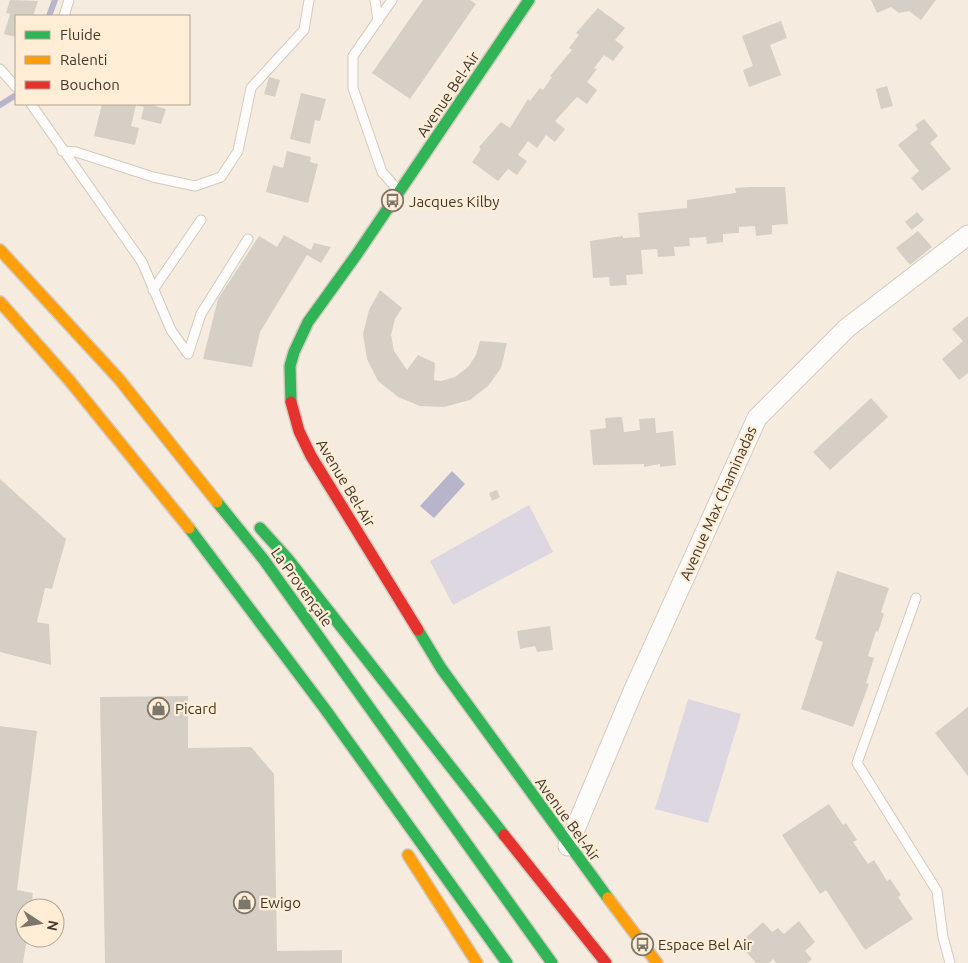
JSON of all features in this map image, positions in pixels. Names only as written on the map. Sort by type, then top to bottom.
[{"type":"main road","name":"Avenue Bel-Air","points":[[529,0],[400,192],[312,318],[294,352],[287,391],[296,427],[311,456],[441,668],[568,846],[657,963]]},
{"type":"main road","name":"La Provençale","points":[[0,250],[119,379],[264,560],[552,963]]},
{"type":"main road","points":[[0,302],[127,451],[266,629],[506,963]]},
{"type":"main road","points":[[192,470],[237,507]]},
{"type":"main road","points":[[252,520],[288,559],[435,749],[606,963]]},
{"type":"main road","points":[[266,629],[361,780]]},
{"type":"main road","points":[[403,846],[477,963]]},
{"type":"street","name":"Avenue Max Chaminadas","points":[[568,846],[634,689],[757,418],[846,328],[968,236]]},
{"type":"lane","points":[[64,15],[69,0]]},
{"type":"lane","points":[[62,151],[76,152],[153,177],[196,186],[221,177],[238,151],[251,88],[304,30],[309,0]]},
{"type":"lane","points":[[375,0],[378,21]]},
{"type":"lane","points":[[392,0],[353,56],[353,88],[382,172],[400,192]]},
{"type":"lane","points":[[0,69],[15,86]]},
{"type":"lane","points":[[32,105],[62,151],[142,262],[171,330],[188,354],[201,314],[248,239]]},
{"type":"lane","points":[[153,290],[202,220]]},
{"type":"lane","points":[[916,598],[858,763],[937,891],[943,937],[950,963]]},
{"type":"shaded area","points":[[452,471],[465,484],[434,518],[420,506]]},
{"type":"shaded area","points":[[529,505],[553,552],[453,605],[430,561]]},
{"type":"shaded area","points":[[688,699],[741,714],[708,823],[655,809]]},
{"type":"building","points":[[10,0],[38,1],[33,15],[15,15],[15,37],[4,34],[10,14],[6,13]]},
{"type":"building","points":[[423,0],[470,0],[476,4],[410,99],[372,73]]},
{"type":"building","points":[[871,0],[936,0],[921,20],[909,11],[899,13],[891,7],[877,13]]},
{"type":"building","points":[[598,8],[625,28],[615,40],[624,47],[613,61],[604,55],[594,68],[597,69],[587,82],[597,90],[587,104],[577,97],[555,121],[565,129],[555,142],[546,135],[537,148],[528,141],[518,155],[527,161],[517,175],[508,169],[498,181],[472,162],[481,149],[479,147],[501,122],[510,128],[528,99],[530,101],[540,88],[543,90],[552,77],[550,76],[572,50],[569,48],[579,35],[576,33]]},
{"type":"building","points":[[781,21],[787,38],[770,45],[781,75],[749,87],[743,70],[753,66],[742,36]]},
{"type":"building","points":[[269,77],[280,80],[275,97],[264,94]]},
{"type":"building","points":[[887,86],[893,106],[881,109],[876,89]]},
{"type":"building","points":[[301,93],[326,99],[320,121],[315,120],[310,144],[290,139]]},
{"type":"building","points":[[102,105],[136,105],[131,126],[139,128],[135,145],[94,136]]},
{"type":"building","points":[[136,105],[155,105],[166,109],[161,124],[141,119],[144,107]]},
{"type":"building","points":[[924,119],[938,136],[930,143],[951,169],[922,191],[911,178],[919,171],[898,145],[918,129],[915,125]]},
{"type":"building","points":[[287,151],[311,157],[310,162],[318,164],[308,203],[266,192],[273,165],[283,168]]},
{"type":"building","points":[[785,187],[788,224],[772,225],[772,234],[756,236],[755,226],[739,227],[739,233],[723,234],[723,242],[707,244],[706,237],[689,238],[690,246],[674,247],[675,256],[658,257],[657,249],[641,250],[643,274],[626,275],[627,285],[610,286],[609,277],[593,278],[590,241],[623,236],[623,238],[640,237],[638,213],[687,208],[687,200],[736,193],[735,188]]},
{"type":"building","points":[[917,212],[924,220],[912,230],[905,222]]},
{"type":"building","points":[[918,231],[932,247],[910,265],[896,248]]},
{"type":"building","points":[[284,235],[311,250],[314,243],[331,247],[321,263],[307,255],[260,332],[252,367],[203,359],[218,299],[259,236],[277,247]]},
{"type":"building","points":[[380,290],[402,308],[395,319],[391,335],[394,351],[407,370],[418,355],[435,363],[434,380],[441,381],[455,377],[468,367],[476,355],[480,341],[507,343],[501,368],[488,386],[470,400],[444,407],[420,406],[398,397],[378,381],[367,359],[363,334],[369,310]]},
{"type":"building","points":[[968,316],[968,373],[959,380],[942,359],[963,341],[952,329]]},
{"type":"building","points":[[871,398],[888,417],[830,470],[813,452]]},
{"type":"building","points":[[622,417],[624,432],[640,430],[639,419],[655,418],[656,433],[673,431],[676,465],[660,467],[660,464],[644,467],[644,464],[593,465],[590,430],[606,428],[605,418]]},
{"type":"building","points":[[0,479],[66,539],[52,589],[45,588],[37,622],[49,624],[51,665],[0,652]]},
{"type":"building","points":[[497,490],[500,497],[492,501],[489,493]]},
{"type":"building","points":[[837,571],[889,588],[881,612],[884,614],[868,656],[874,658],[866,683],[869,684],[853,727],[801,709],[823,642],[815,639]]},
{"type":"building","points":[[550,626],[553,650],[537,652],[535,646],[520,649],[517,631]]},
{"type":"building","points":[[188,696],[188,748],[251,747],[274,774],[277,951],[342,950],[342,963],[105,963],[100,697]]},
{"type":"building","points":[[968,707],[968,776],[935,733]]},
{"type":"building","points":[[0,726],[37,731],[17,890],[33,893],[32,898],[15,898],[15,948],[25,948],[23,963],[0,963]]},
{"type":"building","points":[[829,804],[843,825],[846,823],[857,840],[853,842],[868,864],[874,860],[887,881],[890,879],[901,895],[898,897],[913,919],[865,950],[826,890],[820,894],[782,835]]},
{"type":"building","points":[[799,921],[815,942],[805,951],[812,959],[807,963],[776,963],[773,959],[769,963],[756,963],[739,944],[763,922],[772,932],[778,928],[784,934]]},
{"type":"waterway","points":[[49,15],[55,0]]},
{"type":"waterway","points":[[0,105],[15,96]]},
{"type":"traffic: fast","points":[[291,402],[290,366],[294,352],[308,322],[357,254],[529,0]]},
{"type":"traffic: fast","points":[[217,502],[264,560],[552,963]]},
{"type":"traffic: fast","points":[[189,528],[325,709],[507,963]]},
{"type":"traffic: fast","points":[[260,528],[288,559],[504,835]]},
{"type":"traffic: fast","points":[[418,630],[441,668],[608,898]]},
{"type":"traffic: slow","points":[[0,250],[119,379],[217,502]]},
{"type":"traffic: slow","points":[[0,302],[69,380],[189,528]]},
{"type":"traffic: slow","points":[[408,855],[477,963]]},
{"type":"traffic: slow","points":[[608,898],[657,963]]},
{"type":"traffic: jam","points":[[291,402],[299,431],[311,456],[418,630]]},
{"type":"traffic: jam","points":[[504,835],[606,963]]},
{"type":"place","name":"Jacques Kilby","points":[[393,201]]},
{"type":"place","name":"Picard","points":[[159,708]]},
{"type":"place","name":"Ewigo","points":[[244,902]]},
{"type":"place","name":"Espace Bel Air","points":[[642,944]]}]
